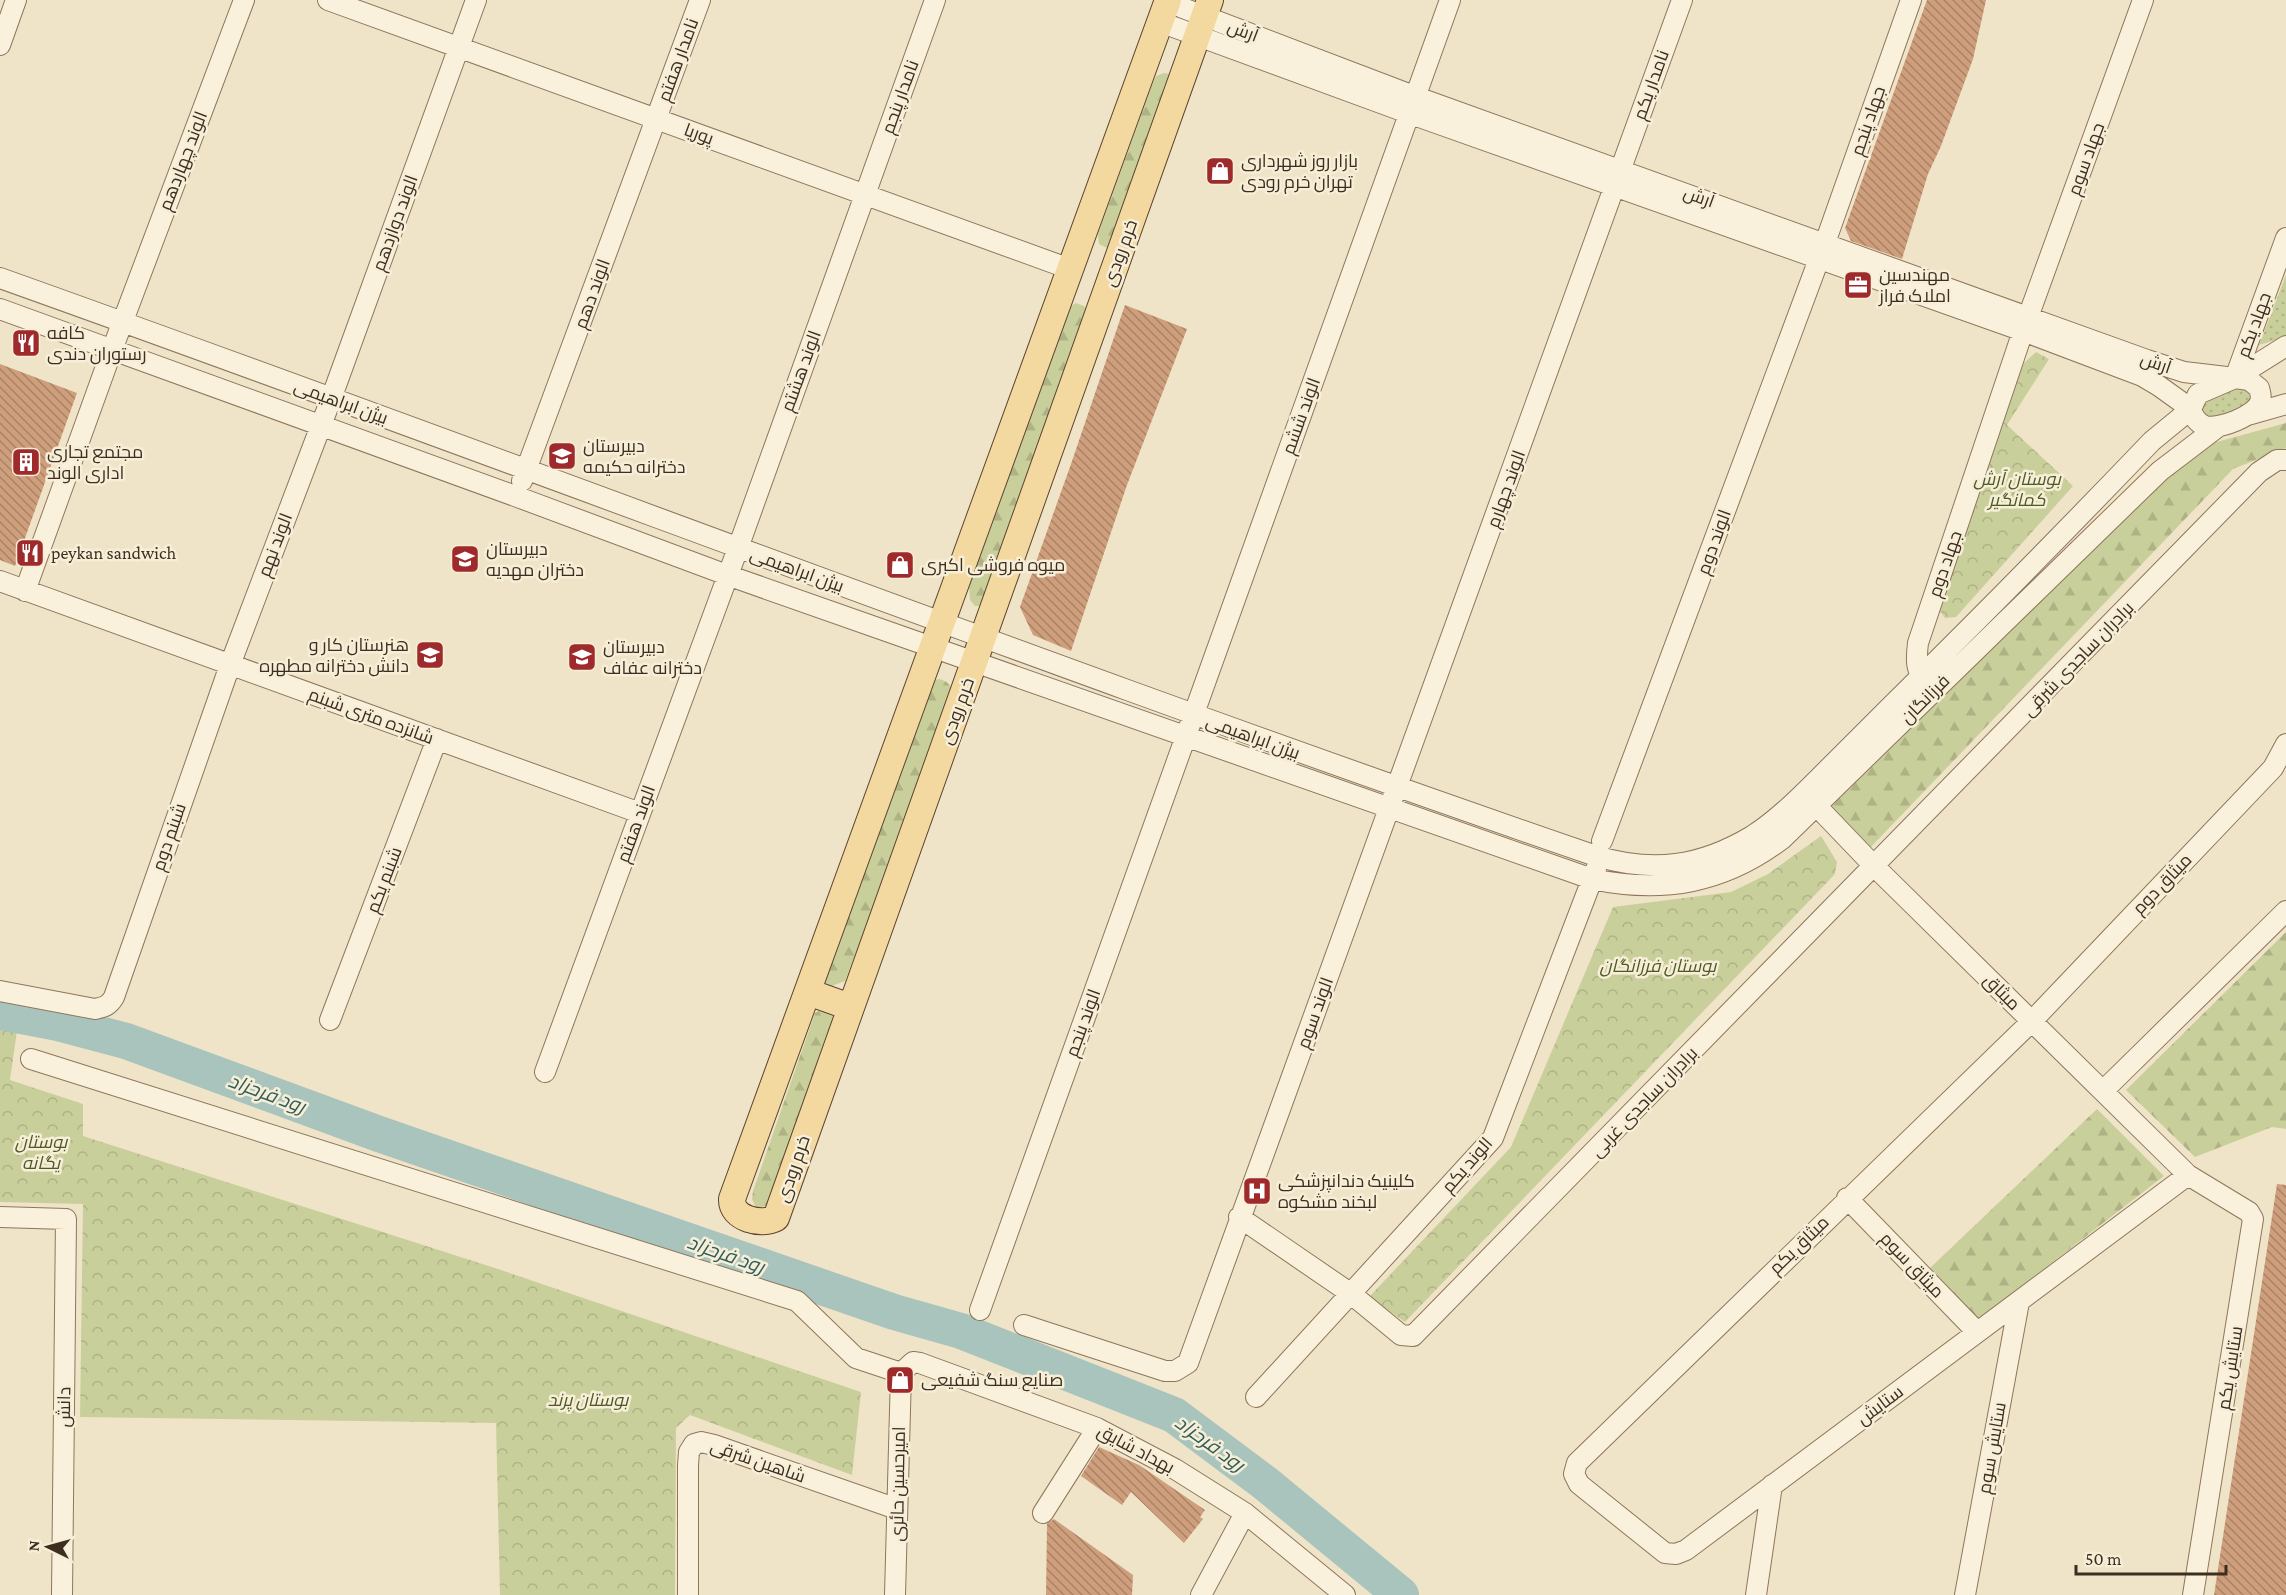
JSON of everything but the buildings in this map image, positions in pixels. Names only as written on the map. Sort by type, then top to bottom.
[{"type":"main road","name":"خرم رودی","points":[[1165,8],[732,1199],[732,1206],[735,1210],[751,1219],[770,1221],[776,1218],[1204,17]]},
{"type":"main road","points":[[1070,269],[1109,283]]},
{"type":"main road","points":[[808,992],[850,1007]]},
{"type":"street","points":[[0,45],[16,0]]},
{"type":"street","name":"الوند چهاردهم","points":[[25,591],[112,350],[244,0]]},
{"type":"street","name":"پوریا","points":[[328,0],[1070,269]]},
{"type":"street","name":"الوند دوازدهم","points":[[321,426],[476,0]]},
{"type":"street","name":"نامدار هفتم","points":[[657,119],[700,0]]},
{"type":"street","name":"نامدار پنجم","points":[[865,194],[935,0]]},
{"type":"street","name":"الوند ششم","points":[[1187,736],[1450,0]]},
{"type":"street","name":"نامدار یکم","points":[[1618,177],[1682,0]]},
{"type":"street","name":"جهاد پنجم","points":[[1822,250],[1911,0]]},
{"type":"street","name":"جهاد سوم","points":[[2026,324],[2143,0]]},
{"type":"street","name":"آرش","points":[[1165,8],[1204,17],[1411,104],[2026,324],[2184,372],[2235,378]]},
{"type":"street","name":"الوند دهم","points":[[515,496],[527,470],[657,119]]},
{"type":"street","name":"الوند چهارم","points":[[1390,808],[1618,177]]},
{"type":"street","name":"الوند هشتم","points":[[727,575],[865,194]]},
{"type":"street","name":"جهاد یکم","points":[[2235,378],[2286,238]]},
{"type":"street","name":"الوند دوم","points":[[1592,879],[1822,250]]},
{"type":"street","name":"بیژن ابراهیمی","points":[[0,278],[1194,716],[1398,788],[1600,852]]},
{"type":"street","name":"بیژن ابراهیمی","points":[[0,309],[975,664],[1592,879]]},
{"type":"street","name":"آرش","points":[[2026,324],[2142,376],[2191,408]]},
{"type":"street","name":"جهاد دوم","points":[[1928,683],[1917,666],[1918,643],[2026,324]]},
{"type":"street","points":[[2286,346],[2235,378],[2198,394],[2191,408],[2199,423],[2207,427],[2219,426],[2286,404]]},
{"type":"street","points":[[2235,378],[2249,380],[2259,388],[2260,402],[2246,416]]},
{"type":"street","name":"فرزانگان","points":[[1592,879],[1623,885],[1660,886],[1712,876],[1733,869],[1767,850],[1811,800],[1928,683],[2152,441],[2191,408]]},
{"type":"street","name":"الوند نهم","points":[[230,664],[321,426]]},
{"type":"street","name":"فرزانگان","points":[[1928,683],[2160,471],[2219,426]]},
{"type":"street","name":"برادران ساجدی شرقی","points":[[1875,867],[2259,472],[2277,460],[2286,460]]},
{"type":"street","name":"الوند هفتم","points":[[545,1072],[727,575]]},
{"type":"street","name":"شانزده متری شبنم","points":[[0,582],[640,813]]},
{"type":"street","name":"شبنم دوم","points":[[0,991],[86,1008],[105,1007],[110,1004],[230,664]]},
{"type":"street","name":"الوند پنجم","points":[[980,1310],[1187,736]]},
{"type":"street","name":"شبنم یکم","points":[[330,1020],[437,740]]},
{"type":"street","name":"میثاق دوم","points":[[2031,1021],[2273,768],[2286,744]]},
{"type":"street","name":"فرزانگان","points":[[1600,852],[1621,864],[1643,866],[1667,866],[1695,860],[1751,836],[1811,800]]},
{"type":"street","name":"میثاق","points":[[1811,800],[1875,867],[2188,1175]]},
{"type":"street","name":"الوند سوم","points":[[1024,1325],[1165,1371],[1175,1371],[1188,1363],[1239,1217],[1390,808]]},
{"type":"street","name":"برادران ساجدی غربی","points":[[1350,1293],[1401,1335],[1413,1336],[1875,867]]},
{"type":"street","name":"الوند یکم","points":[[1256,1397],[1492,1138],[1592,879]]},
{"type":"street","points":[[2103,1091],[2286,911]]},
{"type":"street","name":"میثاق یکم","points":[[1574,1474],[1577,1463],[2031,1021]]},
{"type":"street","points":[[31,1059],[797,1301],[856,1358],[901,1373]]},
{"type":"street","name":"ستایش","points":[[1574,1474],[1579,1484],[1665,1553],[1676,1554],[1686,1550],[2188,1175]]},
{"type":"street","name":"ستایش یکم","points":[[2188,1175],[2249,1212],[2253,1219],[2193,1595]]},
{"type":"street","name":"میثاق سوم","points":[[1847,1198],[1977,1332]]},
{"type":"street","points":[[1239,1217],[1350,1293]]},
{"type":"street","name":"دانش","points":[[0,1218],[66,1219],[62,1595]]},
{"type":"street","name":"ستایش سوم","points":[[1965,1595],[2019,1302]]},
{"type":"street","name":"بهداد شایق","points":[[901,1373],[913,1362],[920,1363],[1097,1428],[1175,1469],[1245,1513],[1345,1595]]},
{"type":"street","name":"امیرحسین حائری","points":[[895,1595],[901,1373]]},
{"type":"street","points":[[1043,1513],[1097,1428]]},
{"type":"street","name":"شاهین شرقی","points":[[688,1595],[688,1465],[689,1452],[694,1444],[701,1442],[714,1445],[897,1509]]},
{"type":"street","points":[[1756,1595],[1772,1485]]},
{"type":"street","points":[[1201,1595],[1245,1513]]},
{"type":"green space","points":[[1164,73],[1170,74],[1114,245],[1107,248],[1099,244],[1098,234],[1152,85],[1156,76]]},
{"type":"green space","points":[[2286,275],[2286,337],[2259,345]]},
{"type":"green space","points":[[1076,303],[1089,311],[982,606],[975,606],[970,600],[969,587],[1071,306]]},
{"type":"green space","name":"بوستان آرش کمانگیر","points":[[2036,352],[2049,359],[2007,425],[2073,486],[1956,617],[1945,618],[1937,607],[1999,422],[2024,363]]},
{"type":"green space","points":[[2239,384],[2252,393],[2252,401],[2242,413],[2203,418],[2200,401]]},
{"type":"green space","points":[[2286,423],[2286,448],[2233,469],[1870,848],[1830,807],[2109,517],[2213,443]]},
{"type":"green space","points":[[939,679],[950,686],[953,700],[845,981],[832,986],[824,983],[822,975],[928,681]]},
{"type":"green space","name":"بوستان فرزانگان","points":[[1821,836],[1837,862],[1835,874],[1405,1322],[1369,1297],[1511,1147],[1613,907],[1731,892],[1768,874]]},
{"type":"green space","points":[[2286,932],[2286,1129],[2272,1127],[2195,1157],[2126,1090]]},
{"type":"green space","points":[[822,1009],[833,1012],[834,1019],[766,1205],[760,1208],[755,1206],[752,1199],[753,1191],[815,1013]]},
{"type":"green space","points":[[0,1030],[17,1031],[10,1080],[83,1104],[83,1136],[498,1269],[861,1392],[852,1475],[690,1415],[676,1428],[675,1595],[500,1595],[496,1423],[80,1417],[83,1204],[0,1202]]},
{"type":"green space","points":[[2097,1109],[2164,1176],[1979,1319],[1930,1268]]},
{"type":"waterway","name":"رود فرحزاد","points":[[0,1012],[58,1023],[126,1041],[379,1134],[894,1312],[961,1331],[1174,1415],[1265,1483],[1401,1595]]},
{"type":"place","name":"بازار روز شهرداری تهران خرم رودی","points":[[1220,171]]},
{"type":"place","name":"مهندسین املاک فراز","points":[[1858,285]]},
{"type":"place","name":"کافه رستوران دندی","points":[[26,343]]},
{"type":"place","name":"دبیرستان دخترانه حکیمه","points":[[562,456]]},
{"type":"place","name":"مجتمع تجاری اداری الوند","points":[[26,462]]},
{"type":"place","name":"peykan sandwich","points":[[30,553]]},
{"type":"place","name":"دبیرستان دختران مهدیه","points":[[465,559]]},
{"type":"place","name":"میوه فروشی اکبری","points":[[900,565]]},
{"type":"place","name":"هنرستان کار و دانش دخترانه مطهره","points":[[430,655]]},
{"type":"place","name":"دبیرستان دخترانه عفاف","points":[[582,657]]},
{"type":"place","name":"کلینیک دندانپزشکی لبخند مشکوه","points":[[1257,1191]]},
{"type":"place","name":"صنایع سنگ شفیعی","points":[[900,1380]]},
{"type":"park label","name":"بوستان یگانه","points":[[41,1152]]},
{"type":"park label","name":"بوستان پرند","points":[[588,1400]]}]
